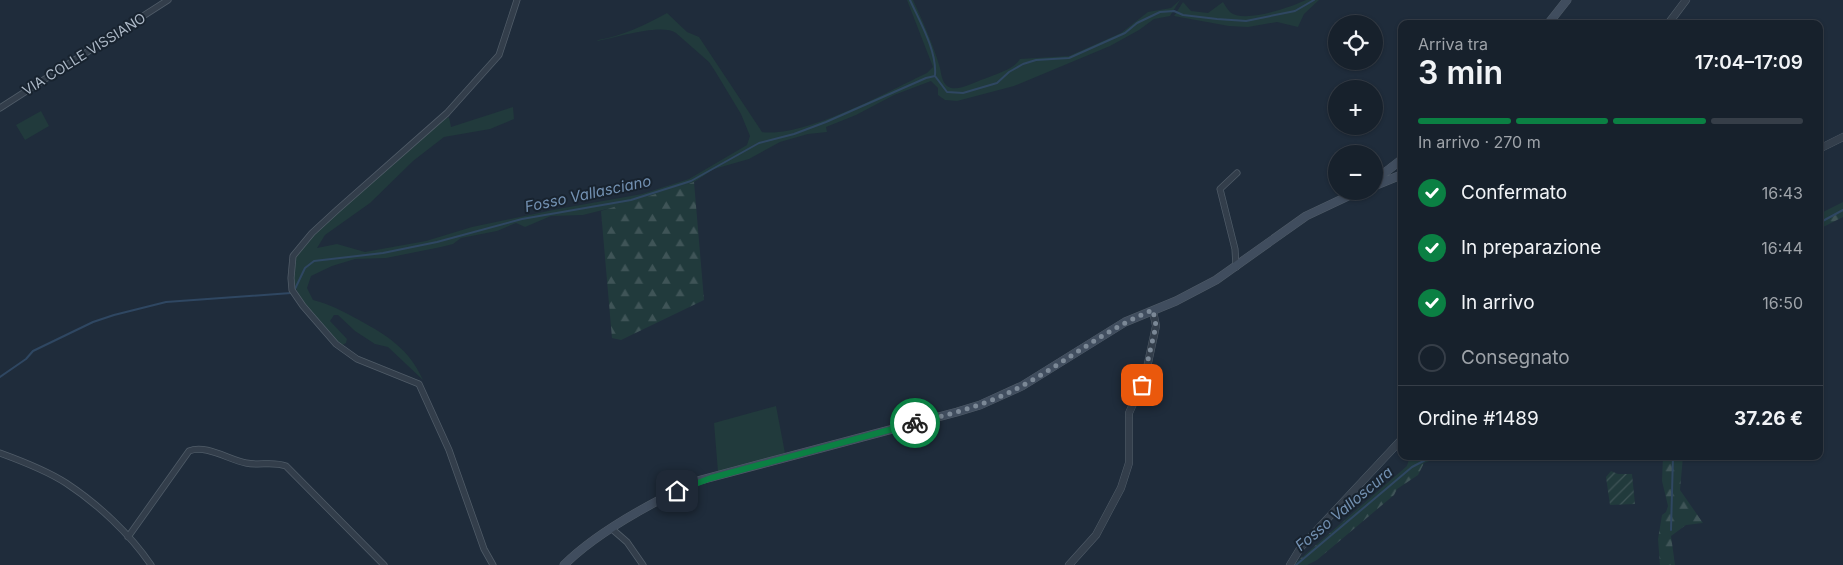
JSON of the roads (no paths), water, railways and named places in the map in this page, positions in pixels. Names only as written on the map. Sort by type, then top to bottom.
[{"type":"main road","points":[[1551,20],[1567,0]]},
{"type":"main road","points":[[1383,175],[1398,162]]},
{"type":"main road","points":[[1383,182],[1398,176]]},
{"type":"main road","points":[[564,565],[588,544],[677,491],[698,481],[980,405],[1022,386],[1115,328],[1201,288],[1236,266],[1306,216],[1341,200]]},
{"type":"street","name":"VIA COLLE VISSIANO","points":[[0,108],[168,0]]},
{"type":"street","points":[[493,565],[484,549],[449,450],[419,384],[345,353],[293,292],[290,278],[292,256],[312,233],[447,113],[499,55],[517,0]]},
{"type":"street","points":[[1671,20],[1686,0]]},
{"type":"street","points":[[1823,147],[1843,138]]},
{"type":"street","points":[[1236,266],[1235,249],[1220,189],[1237,173]]},
{"type":"street","points":[[1069,565],[1096,535],[1122,488],[1129,463],[1131,404],[1145,377],[1156,326],[1153,310]]},
{"type":"street","points":[[1290,565],[1301,547],[1398,443]]},
{"type":"street","points":[[128,536],[189,452],[201,450],[245,463],[278,463],[286,466],[384,565]]},
{"type":"street","points":[[0,453],[65,482],[128,536],[151,565]]},
{"type":"street","points":[[612,529],[627,542],[643,565]]},
{"type":"waterway","points":[[910,0],[931,47],[935,75]]},
{"type":"waterway","name":"Fosso Vallasciano","points":[[294,291],[305,268],[314,261],[383,253],[437,242],[522,219],[631,200],[691,181],[759,143],[794,134],[826,122],[926,78],[935,76],[947,92],[963,93],[997,83],[1009,72],[1023,64],[1036,60],[1069,58],[1125,33],[1137,23],[1160,12],[1174,11],[1183,15],[1246,21],[1295,11],[1314,0]]},
{"type":"waterway","name":"Fosso Valloscura","points":[[1823,221],[1843,210]]},
{"type":"waterway","name":"Fosso Vallasciano","points":[[0,377],[26,359],[33,351],[93,322],[114,315],[166,302],[291,293]]},
{"type":"waterway","name":"Fosso Valloscura","points":[[1296,565],[1412,467],[1425,460]]},
{"type":"waterway","points":[[1671,530],[1673,460]]}]
